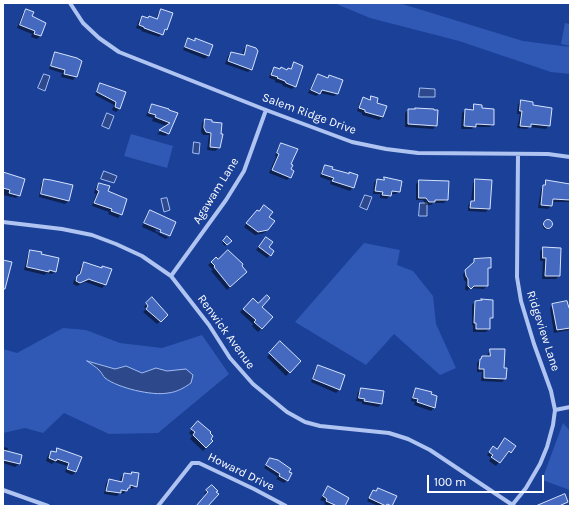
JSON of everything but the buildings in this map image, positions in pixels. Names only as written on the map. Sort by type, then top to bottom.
[{"type":"street","name":"Salem Ridge Drive","points":[[70,3],[83,23],[98,38],[119,52],[352,142],[386,150],[418,153],[548,154],[570,157]]},
{"type":"street","name":"Agawam Lane","points":[[171,276],[226,200],[244,170],[266,110]]},
{"type":"street","name":"Ridgeview Lane","points":[[514,505],[540,464],[549,440],[555,410],[551,391],[532,338],[521,301],[517,277],[518,154]]},
{"type":"street","name":"Renwick Avenue","points":[[3,222],[62,229],[92,235],[142,256],[171,276],[209,325],[230,358],[253,384],[287,412],[305,422],[320,426],[390,433],[408,439],[430,450],[514,505]]},
{"type":"street","points":[[555,410],[570,407]]},
{"type":"street","name":"Howard Drive","points":[[158,506],[192,463],[199,463],[286,506]]},
{"type":"street","points":[[3,490],[48,506]]},
{"type":"shaded area","points":[[334,3],[399,3],[523,41],[570,47],[570,74],[551,72],[459,41],[370,18]]},
{"type":"shaded area","points":[[565,23],[570,24],[570,46],[561,44]]},
{"type":"shaded area","points":[[44,74],[50,76],[45,91],[38,88]]},
{"type":"shaded area","points":[[420,88],[435,89],[435,97],[419,97]]},
{"type":"shaded area","points":[[107,113],[114,116],[109,129],[102,126]]},
{"type":"shaded area","points":[[131,134],[173,146],[167,168],[124,156]]},
{"type":"shaded area","points":[[194,142],[200,143],[199,154],[193,153]]},
{"type":"shaded area","points":[[104,171],[117,176],[114,183],[101,179]]},
{"type":"shaded area","points":[[365,195],[372,197],[367,210],[360,207]]},
{"type":"shaded area","points":[[167,198],[170,210],[164,212],[161,199]]},
{"type":"shaded area","points":[[420,203],[427,203],[427,216],[419,216]]},
{"type":"shaded area","points":[[364,243],[400,250],[397,265],[413,271],[433,296],[436,324],[456,368],[440,375],[394,334],[366,365],[295,322]]},
{"type":"shaded area","points":[[63,328],[86,330],[120,343],[162,348],[202,335],[229,374],[158,433],[109,434],[64,413],[43,433],[25,428],[3,433],[3,349],[17,353]],"holes":[[[88,362],[115,369],[126,366],[142,373],[156,368],[167,371],[176,370],[131,389],[112,382],[104,377],[99,370]]]},
{"type":"shaded area","points":[[87,361],[115,369],[126,366],[142,373],[156,368],[167,371],[186,369],[193,375],[191,383],[177,391],[161,394],[144,392],[126,388],[111,382],[105,378],[98,369]]},
{"type":"shaded area","points":[[563,423],[570,431],[570,490],[542,480]]}]
